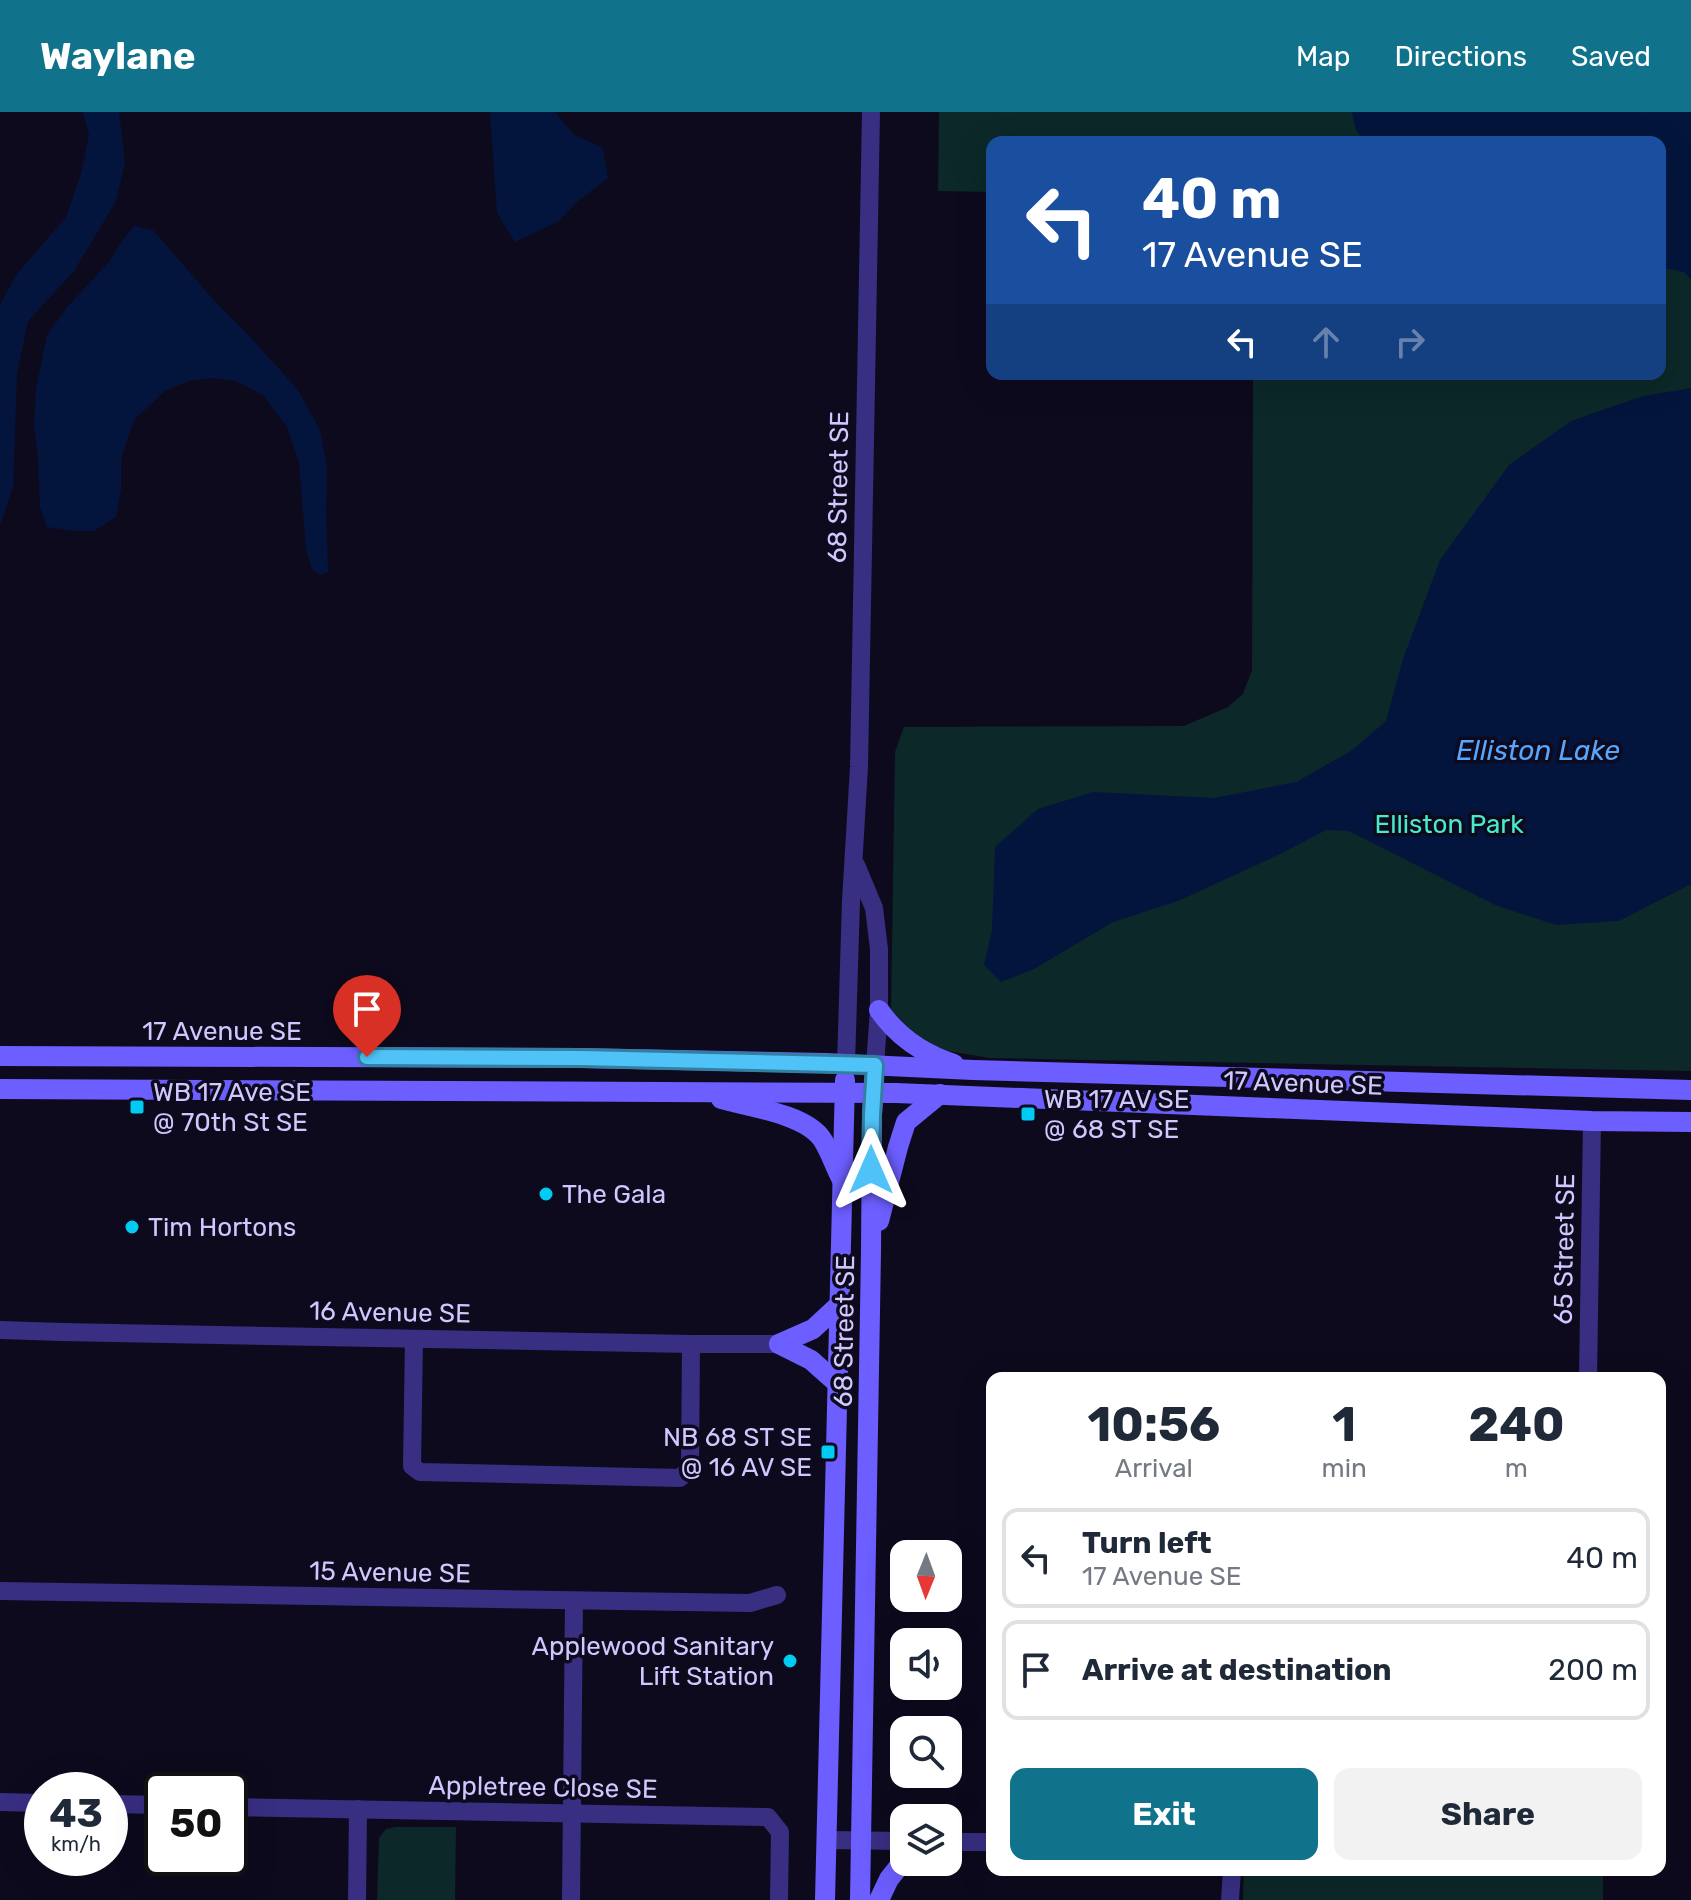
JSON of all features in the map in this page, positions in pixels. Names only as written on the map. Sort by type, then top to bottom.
[{"type":"main road","points":[[879,1010],[892,1028],[915,1045],[943,1061],[973,1070]]},
{"type":"main road","name":"17 Avenue SE","points":[[0,1056],[565,1058],[1691,1090]]},
{"type":"main road","name":"68 Street SE","points":[[825,1900],[846,1064]]},
{"type":"main road","name":"68 Street SE","points":[[860,1900],[875,1065]]},
{"type":"main road","points":[[1592,1088],[1592,1121]]},
{"type":"main road","name":"17 Avenue SE","points":[[0,1089],[940,1094],[1592,1121],[1691,1122]]},
{"type":"main road","points":[[690,1091],[793,1118],[811,1128],[821,1138],[843,1183]]},
{"type":"main road","points":[[871,1252],[906,1122],[940,1094]]},
{"type":"main road","points":[[779,1344],[813,1329],[840,1304]]},
{"type":"main road","points":[[779,1344],[811,1360],[838,1384]]},
{"type":"main road","points":[[879,1900],[891,1876]]},
{"type":"street","name":"68 Street SE","points":[[846,1064],[859,767],[871,112]]},
{"type":"street","name":"68 Street SE","points":[[855,863],[874,908],[879,949],[875,1065]]},
{"type":"street","name":"65 Street SE","points":[[1588,1372],[1592,1121]]},
{"type":"street","name":"16 Avenue SE","points":[[0,1330],[779,1344]]},
{"type":"street","points":[[414,1339],[412,1466],[420,1472],[680,1478],[690,1468],[691,1344]]},
{"type":"street","name":"15 Avenue SE","points":[[0,1591],[750,1603],[777,1595]]},
{"type":"street","points":[[571,1900],[574,1602]]},
{"type":"street","points":[[0,1802],[24,1803]]},
{"type":"street","name":"Appletree Close SE","points":[[248,1807],[768,1817],[780,1832],[779,1900]]},
{"type":"street","points":[[357,1900],[358,1809]]},
{"type":"street","points":[[827,1840],[890,1841]]},
{"type":"street","points":[[962,1842],[986,1842]]},
{"type":"street","points":[[1230,1900],[1232,1876]]},
{"type":"green space","name":"Elliston Park","points":[[939,112],[1691,112],[1691,1071],[990,1058],[936,1049],[907,1028],[891,1011],[895,752],[904,727],[1184,726],[1228,707],[1243,694],[1252,670],[1253,380],[1666,380],[1666,136],[986,136],[986,192],[938,191]]},
{"type":"green space","points":[[456,1827],[455,1900],[377,1900],[379,1838],[386,1829]]},
{"type":"green space","points":[[1244,1876],[1603,1876],[1603,1900],[1243,1900]]},
{"type":"water","points":[[83,112],[119,112],[125,162],[116,201],[74,271],[28,321],[17,374],[13,487],[0,525],[0,305],[16,275],[67,216],[81,174],[89,135]]},
{"type":"water","points":[[490,112],[555,112],[573,134],[603,148],[608,178],[578,201],[559,221],[515,242],[497,213]]},
{"type":"water","points":[[1352,112],[1691,112],[1691,280],[1684,272],[1666,268],[1666,136],[1361,136],[1356,131]]},
{"type":"water","points":[[134,226],[153,230],[298,390],[320,430],[327,468],[328,572],[320,575],[312,569],[306,548],[299,462],[287,427],[263,395],[236,381],[210,378],[189,381],[166,390],[134,420],[121,458],[121,490],[116,517],[94,531],[47,527],[40,507],[34,424],[36,389],[47,335],[68,306],[109,262]]},
{"type":"water","name":"Elliston Lake","points":[[1691,388],[1691,884],[1619,921],[1556,925],[1495,905],[1349,831],[1326,830],[1178,901],[1113,922],[1034,969],[1001,982],[984,965],[992,930],[995,847],[1038,809],[1093,792],[1214,798],[1296,782],[1351,751],[1386,721],[1403,659],[1440,560],[1509,465],[1571,421],[1643,396]]},
{"type":"place","name":"WB 17 Ave SE @ 70th St SE","points":[[137,1107]]},
{"type":"place","name":"WB 17 AV SE @ 68 ST SE","points":[[1028,1114]]},
{"type":"place","name":"The Gala","points":[[546,1194]]},
{"type":"place","name":"Tim Hortons","points":[[132,1227]]},
{"type":"place","name":"NB 68 ST SE @ 16 AV SE","points":[[828,1452]]},
{"type":"place","name":"Applewood Sanitary Lift Station","points":[[790,1661]]},
{"type":"route","points":[[367,1057],[875,1065],[871,1170]]}]
